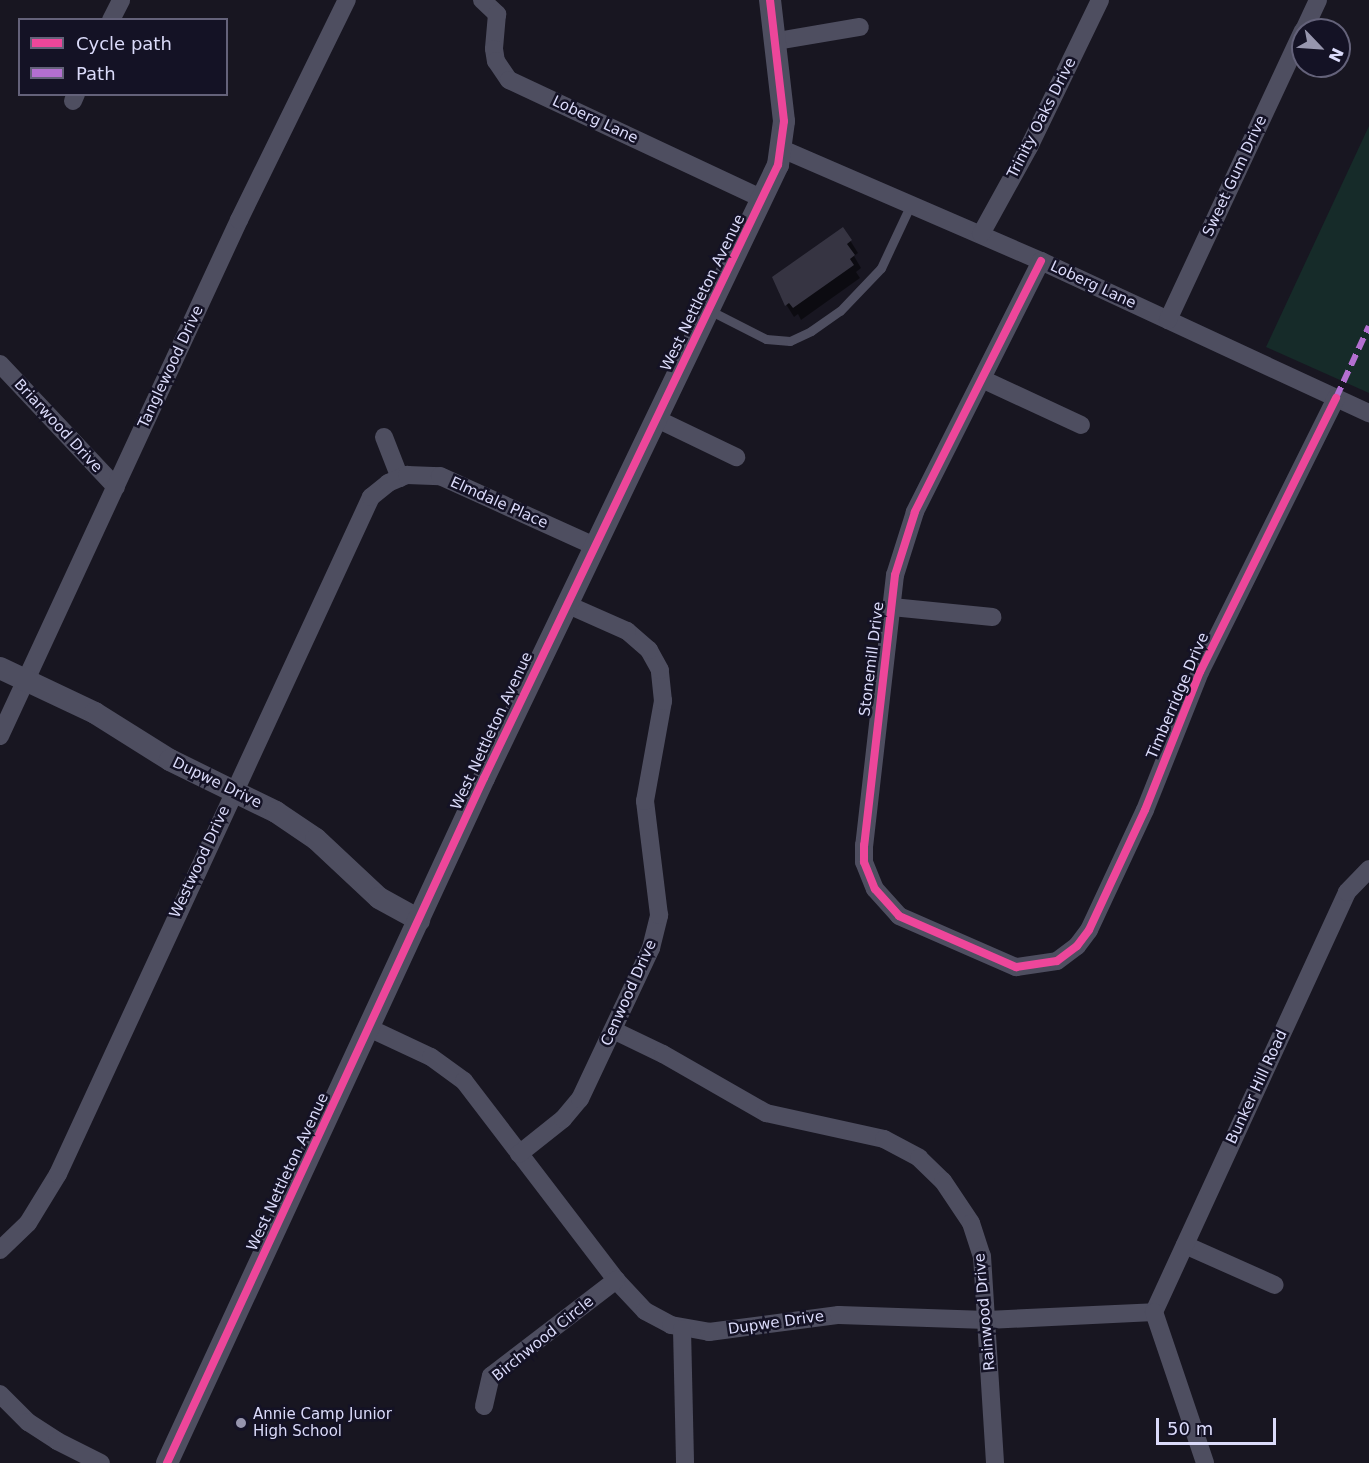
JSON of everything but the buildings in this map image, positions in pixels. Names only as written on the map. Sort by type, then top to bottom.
[{"type":"street","points":[[112,18],[121,0]]},
{"type":"street","name":"Tanglewood Drive","points":[[0,736],[239,220],[347,0]]},
{"type":"street","name":"Loberg Lane","points":[[482,0],[497,14],[494,49],[496,61],[509,80],[763,199]]},
{"type":"street","name":"West Nettleton Avenue","points":[[167,1463],[566,604],[763,199],[782,149],[784,121],[777,41],[770,0]]},
{"type":"street","name":"Trinity Oaks Drive","points":[[981,234],[1038,128],[1100,0]]},
{"type":"street","name":"Sweet Gum Drive","points":[[1309,18],[1318,0]]},
{"type":"street","points":[[777,41],[860,27]]},
{"type":"street","name":"Sweet Gum Drive","points":[[1168,320],[1291,57]]},
{"type":"street","name":"Loberg Lane","points":[[782,149],[981,234],[1369,413]]},
{"type":"street","name":"Stonemill Drive","points":[[1041,261],[915,512],[897,567],[864,845],[870,877],[890,908],[921,926],[1009,965],[1038,966],[1052,962]]},
{"type":"street","name":"Briarwood Drive","points":[[0,364],[116,487]]},
{"type":"street","points":[[982,379],[1080,425]]},
{"type":"street","name":"Timberridge Drive","points":[[1052,962],[1069,953],[1089,930],[1145,810],[1200,672],[1336,398]]},
{"type":"street","points":[[657,419],[736,457]]},
{"type":"street","points":[[384,437],[400,478]]},
{"type":"street","name":"Elmdale Place","points":[[400,478],[428,474],[451,479],[594,546]]},
{"type":"street","name":"Westwood Drive","points":[[0,1250],[28,1223],[58,1174],[362,513],[371,497],[400,478]]},
{"type":"street","name":"Cenwood Drive","points":[[519,1154],[563,1119],[579,1099],[613,1030],[657,929],[660,894],[645,801],[664,688],[655,660],[639,640],[627,631],[566,604]]},
{"type":"street","points":[[892,607],[993,617]]},
{"type":"street","name":"Dupwe Drive","points":[[0,668],[95,712],[170,760],[276,812],[316,839],[379,898],[419,920]]},
{"type":"street","name":"Bunker Hill Road","points":[[1154,1312],[1347,892],[1369,869]]},
{"type":"street","name":"Dupwe Drive","points":[[369,1028],[431,1057],[464,1081],[616,1280],[645,1311],[682,1329],[709,1332],[839,1315],[987,1320],[1154,1312]]},
{"type":"street","name":"Rainwood Drive","points":[[613,1030],[663,1054],[766,1113],[868,1133],[919,1158],[943,1181],[971,1223],[982,1256],[995,1463]]},
{"type":"street","points":[[1185,1245],[1275,1285]]},
{"type":"street","name":"Birchwood Circle","points":[[484,1406],[491,1376],[616,1280]]},
{"type":"street","points":[[1154,1312],[1205,1463]]},
{"type":"street","points":[[682,1329],[685,1463]]},
{"type":"street","points":[[0,1394],[28,1422],[57,1441],[101,1463]]},
{"type":"lane","points":[[710,310],[766,339],[790,341],[811,332],[840,311],[881,268],[911,204]]},
{"type":"green space","points":[[1369,126],[1369,393],[1266,347]]},
{"type":"marked path","points":[[1336,398],[1369,326]]},
{"type":"cycle path","points":[[167,1463],[484,778],[778,165],[784,121],[770,0]]},
{"type":"cycle path","points":[[1041,261],[915,512],[895,575],[864,845],[864,862],[875,889],[899,916],[1016,967],[1057,961],[1077,946],[1089,930],[1145,810],[1200,672],[1336,398]]},
{"type":"place","name":"Annie Camp Junior High School","points":[[241,1423]]}]
